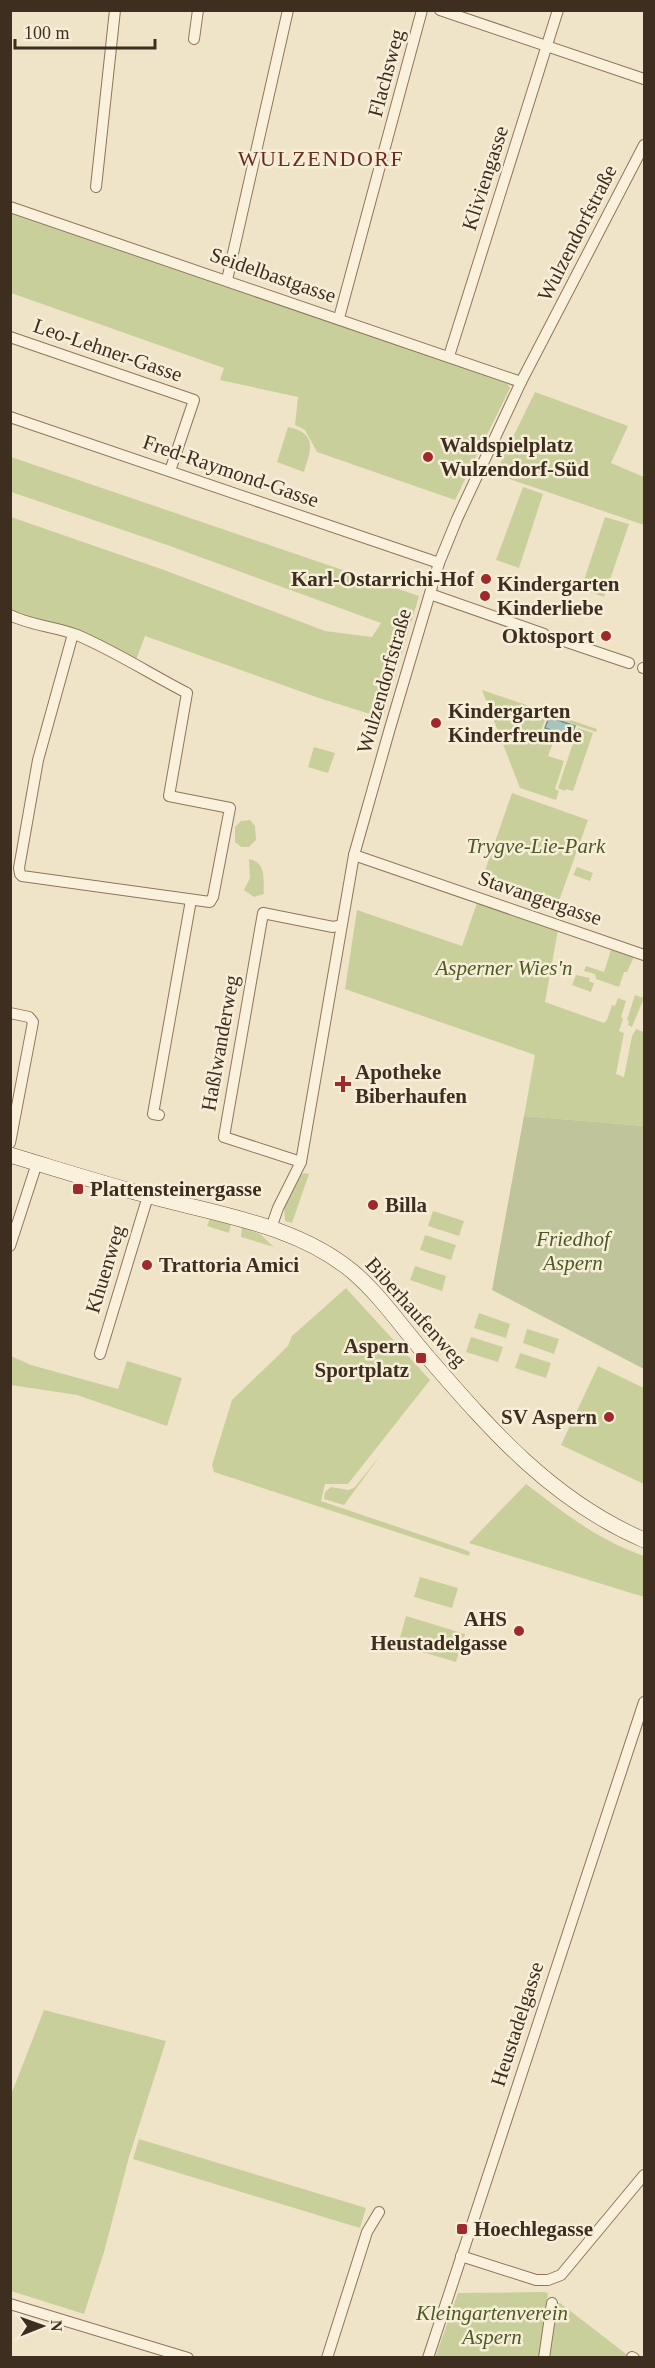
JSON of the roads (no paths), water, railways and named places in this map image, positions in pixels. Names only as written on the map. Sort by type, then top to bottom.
[{"type":"main road","name":"Biberhaufenweg","points":[[10,1155],[148,1196],[271,1228],[321,1250],[352,1271],[370,1289],[497,1434],[534,1472],[605,1521],[645,1540]]},
{"type":"street","points":[[96,186],[115,10]]},
{"type":"street","points":[[194,39],[198,10]]},
{"type":"street","points":[[227,280],[288,10]]},
{"type":"street","name":"Flachsweg","points":[[339,318],[422,10]]},
{"type":"street","points":[[440,10],[645,80]]},
{"type":"street","name":"Kliviengasse","points":[[449,356],[558,10]]},
{"type":"street","name":"Wulzendorfstraße","points":[[271,1228],[301,1161],[354,855],[439,564],[457,519],[521,382],[645,145]]},
{"type":"street","name":"Seidelbastgasse","points":[[10,207],[521,382]]},
{"type":"street","name":"Leo-Lehner-Gasse","points":[[10,337],[194,400],[170,471]]},
{"type":"street","name":"Fred-Raymond-Gasse","points":[[10,417],[439,564]]},
{"type":"street","points":[[430,594],[544,634]]},
{"type":"street","points":[[10,615],[21,621],[73,634],[104,647],[136,667],[188,693],[169,796],[230,808],[212,901],[191,900],[20,874],[19,868],[38,760],[73,634]]},
{"type":"street","points":[[558,639],[629,663]]},
{"type":"street","name":"Stavangergasse","points":[[354,855],[645,955]]},
{"type":"street","points":[[159,1115],[153,1114],[191,900]]},
{"type":"street","name":"Haßlwanderweg","points":[[301,1161],[224,1137],[263,913],[333,927],[341,925]]},
{"type":"street","points":[[10,1013],[29,1017],[33,1022],[10,1143]]},
{"type":"street","points":[[10,1246],[37,1163]]},
{"type":"street","name":"Khuenweg","points":[[100,1354],[148,1196]]},
{"type":"street","name":"Heustadelgasse","points":[[428,2358],[645,1702]]},
{"type":"street","points":[[461,2256],[536,2280],[548,2280],[561,2275],[645,2175]]},
{"type":"street","points":[[327,2358],[367,2232],[379,2212]]},
{"type":"street","points":[[544,2358],[552,2303]]},
{"type":"street","points":[[10,2304],[188,2358]]},
{"type":"water","points":[[549,717],[575,726],[571,737],[545,728]]},
{"type":"place","name":"Waldspielplatz Wulzendorf-Süd","points":[[428,457]]},
{"type":"place","name":"Karl-Ostarrichi-Hof","points":[[486,579]]},
{"type":"place","name":"Kindergarten Kinderliebe","points":[[485,596]]},
{"type":"place","name":"Oktosport","points":[[606,636]]},
{"type":"place","name":"Kindergarten Kinderfreunde","points":[[436,723]]},
{"type":"place","name":"Apotheke Biberhaufen","points":[[343,1084]]},
{"type":"place","name":"Plattensteinergasse","points":[[78,1189]]},
{"type":"place","name":"Billa","points":[[373,1205]]},
{"type":"place","name":"Trattoria Amici","points":[[147,1265]]},
{"type":"place","name":"Aspern Sportplatz","points":[[421,1358]]},
{"type":"place","name":"SV Aspern","points":[[609,1417]]},
{"type":"place","name":"AHS Heustadelgasse","points":[[519,1631]]},
{"type":"place","name":"Hoechlegasse","points":[[462,2229]]},
{"type":"district","name":"WULZENDORF","points":[[321,158]]},
{"type":"park label","name":"Trygve-Lie-Park","points":[[536,846]]},
{"type":"park label","name":"Asperner Wies'n","points":[[504,968]]},
{"type":"park label","name":"Friedhof Aspern","points":[[573,1251]]},
{"type":"park label","name":"Kleingartenverein Aspern","points":[[492,2325]]}]
